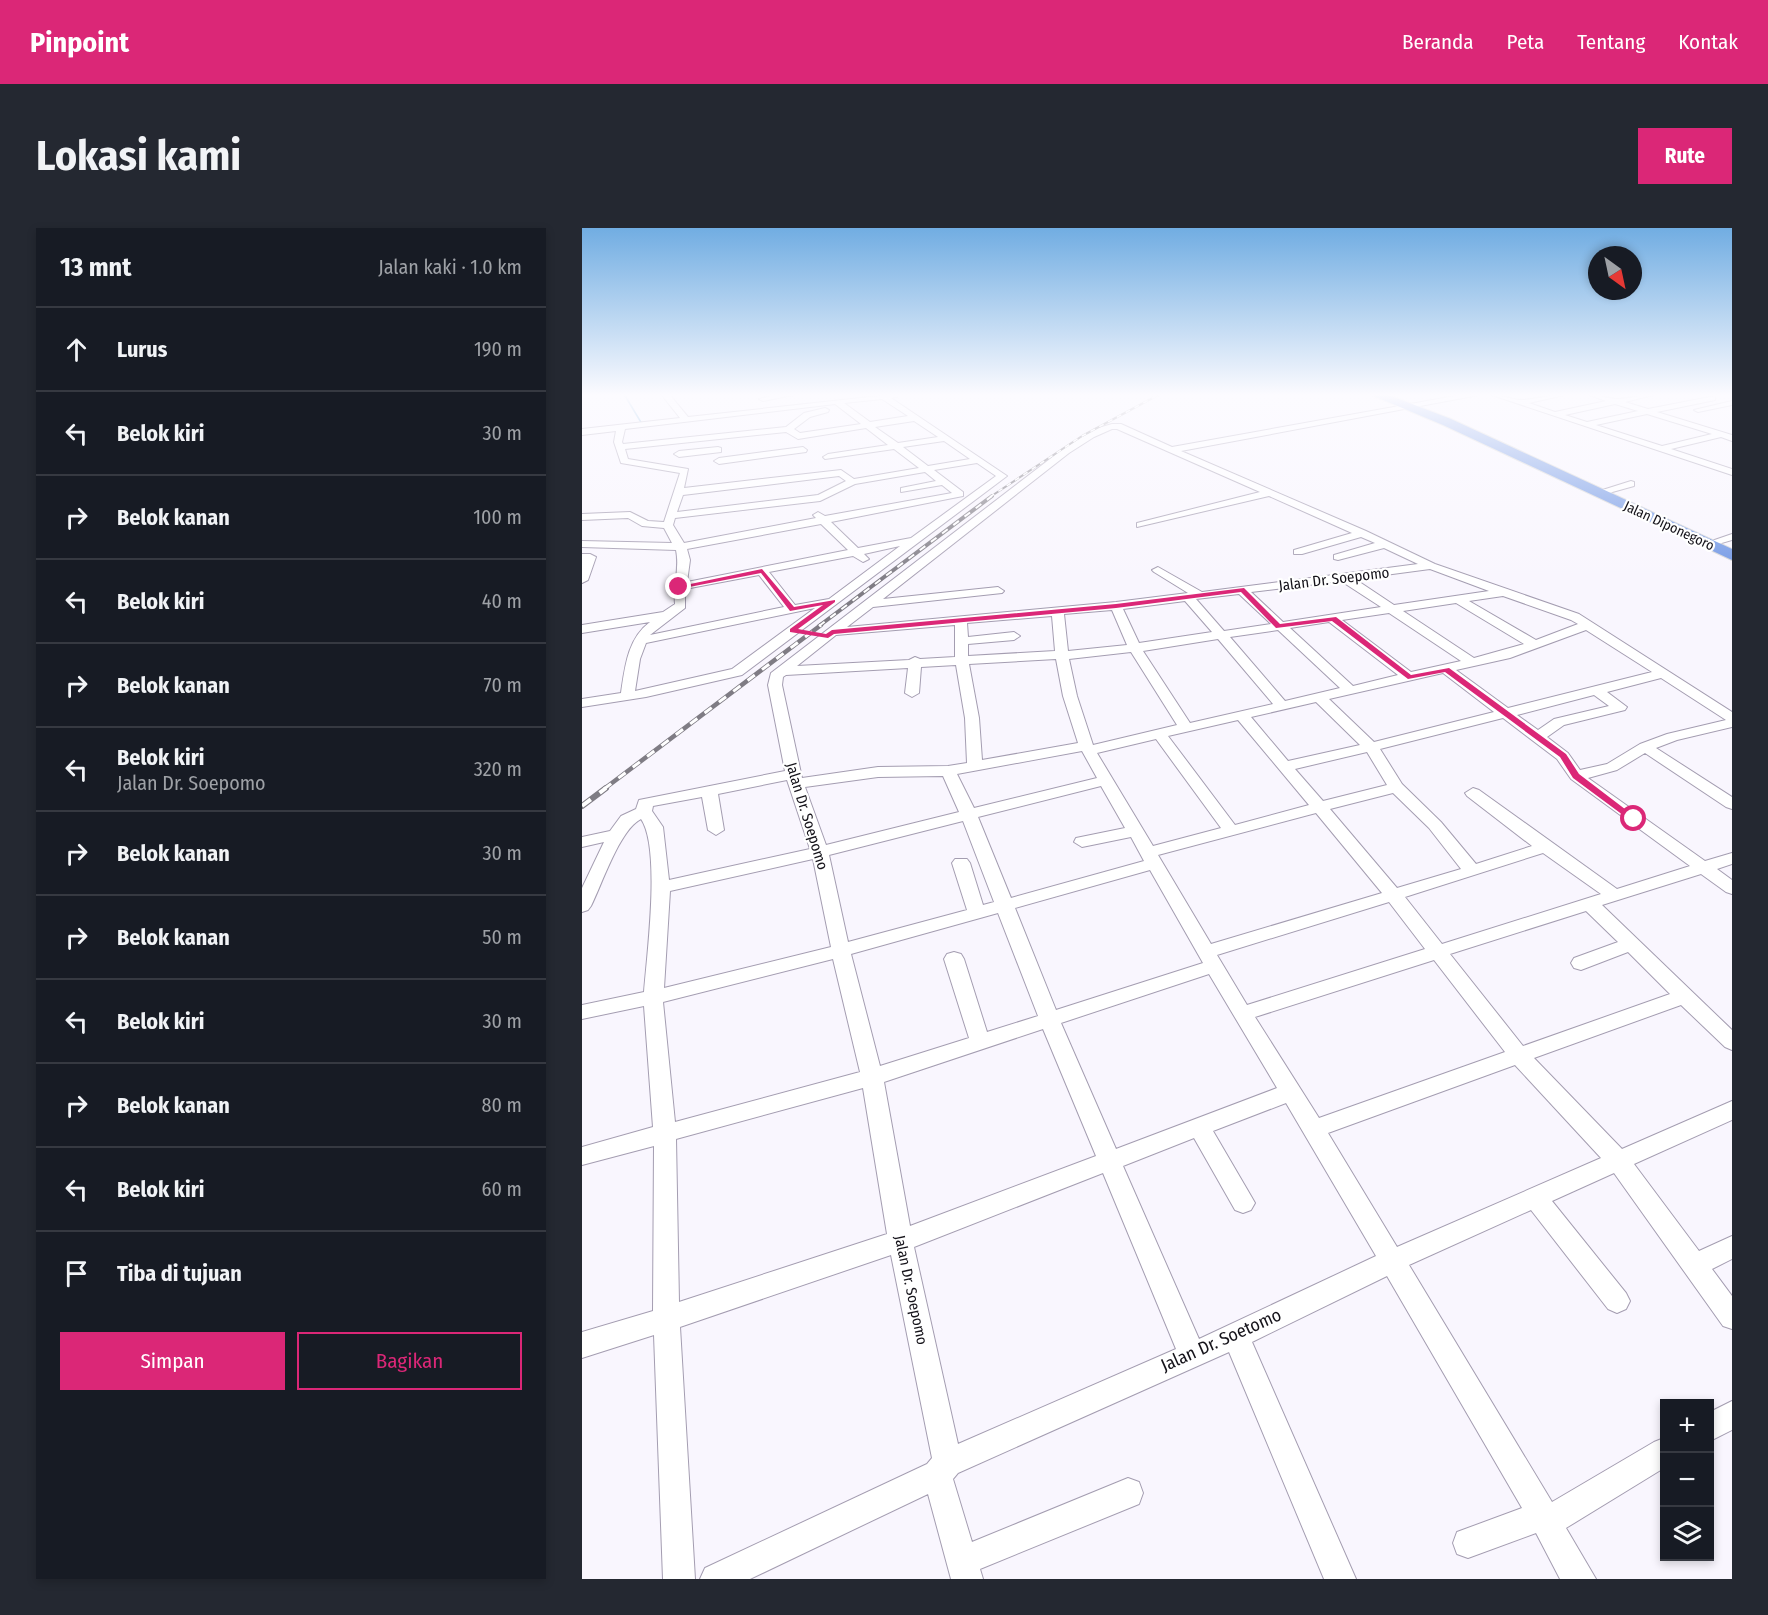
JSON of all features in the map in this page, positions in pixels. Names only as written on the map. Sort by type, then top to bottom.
[{"type":"highway","name":"Jalan Diponegoro","points":[[1520,457],[1732,555]]},
{"type":"street","points":[[624,457],[626,462],[684,470],[669,520],[672,536],[681,548],[684,560],[683,577],[679,587],[681,605],[650,626],[639,641],[627,696]]},
{"type":"street","points":[[719,457],[722,487]]},
{"type":"street","points":[[806,457],[816,476]]},
{"type":"street","points":[[828,457],[852,482]]},
{"type":"street","points":[[910,457],[965,497]]},
{"type":"street","points":[[582,544],[681,548],[824,520],[965,497],[981,490],[1002,476],[974,457]]},
{"type":"street","name":"Jalan Dr. Soepomo","points":[[830,634],[1058,457]]},
{"type":"street","name":"Jalan Dr. Soepomo","points":[[1198,457],[1270,493],[1431,566]]},
{"type":"street","points":[[1687,457],[1729,469]]},
{"type":"street","points":[[582,517],[630,514],[645,524],[826,497],[852,482],[978,460]]},
{"type":"street","points":[[679,492],[842,473]]},
{"type":"street","points":[[904,490],[944,482]]},
{"type":"street","points":[[1598,493],[1631,484]]},
{"type":"street","points":[[1141,525],[1270,493]]},
{"type":"street","points":[[582,703],[627,696],[737,672],[875,570],[965,497]]},
{"type":"street","points":[[804,501],[875,570]]},
{"type":"street","points":[[1326,532],[1346,526]]},
{"type":"street","points":[[1298,552],[1362,533]]},
{"type":"street","points":[[1708,544],[1732,537]]},
{"type":"street","points":[[679,587],[914,540]]},
{"type":"street","points":[[1338,558],[1385,544]]},
{"type":"street","points":[[582,556],[590,557],[582,580]]},
{"type":"street","points":[[1431,566],[1553,608],[1588,625],[1732,718]]},
{"type":"street","name":"Jalan Dr. Soepomo","points":[[792,631],[830,634],[1058,612],[1431,566]]},
{"type":"street","points":[[1158,570],[1193,596],[1219,635],[1283,707]]},
{"type":"street","points":[[762,571],[792,609]]},
{"type":"street","points":[[1345,578],[1473,663]]},
{"type":"street","points":[[1242,590],[1351,691]]},
{"type":"street","points":[[867,604],[998,591]]},
{"type":"street","points":[[781,671],[915,661],[1062,655],[1135,648],[1503,592]]},
{"type":"street","points":[[1458,599],[1536,645]]},
{"type":"street","points":[[639,641],[832,601]]},
{"type":"street","points":[[1116,606],[1135,648],[1186,729]]},
{"type":"street","points":[[1058,612],[1062,655],[1070,696],[1088,748],[1242,1014],[1314,1129],[1545,1518],[1574,1574],[1580,1579]]},
{"type":"street","points":[[582,629],[669,614]]},
{"type":"street","points":[[1333,619],[1410,678]]},
{"type":"street","points":[[961,620],[962,659],[972,718],[975,765]]},
{"type":"street","points":[[679,1579],[666,1319],[665,1133],[653,999],[661,887],[655,827],[645,811],[645,803],[709,790],[795,779],[868,773],[948,771],[1160,735],[1473,663],[1536,645],[1588,625]]},
{"type":"street","points":[[781,671],[830,634]]},
{"type":"street","points":[[962,641],[1014,636]]},
{"type":"street","points":[[912,693],[915,661]]},
{"type":"street","points":[[1446,669],[1567,759],[1576,776],[1732,888]]},
{"type":"street","name":"Jalan Dr. Soepomo","points":[[781,671],[776,676],[775,685],[795,779],[820,852],[841,952],[872,1077],[942,1469],[965,1570]]},
{"type":"street","points":[[1286,766],[1662,674]]},
{"type":"street","points":[[1538,737],[1559,722],[1620,707],[1596,691]]},
{"type":"street","points":[[1320,699],[1371,747],[1396,787],[1435,825],[1472,871]]},
{"type":"street","points":[[1243,717],[1394,896],[1519,1056],[1619,1161],[1695,1265],[1729,1306]]},
{"type":"street","points":[[1576,776],[1612,767],[1645,747],[1672,737],[1732,723]]},
{"type":"street","points":[[1160,735],[1231,830]]},
{"type":"street","points":[[1645,747],[1732,804]]},
{"type":"street","points":[[948,771],[969,815],[1048,1018],[1192,1354]]},
{"type":"street","points":[[661,887],[820,852],[1106,780]]},
{"type":"street","points":[[582,1012],[653,999],[841,952],[1005,906],[1231,830],[1396,787]]},
{"type":"street","points":[[709,790],[716,830]]},
{"type":"street","points":[[1473,793],[1616,896]]},
{"type":"street","points":[[582,906],[616,835],[627,819],[645,811]]},
{"type":"street","points":[[1082,842],[1135,831]]},
{"type":"street","points":[[582,842],[616,835]]},
{"type":"street","points":[[582,1156],[872,1077],[1048,1018],[1394,896],[1545,847]]},
{"type":"street","points":[[1242,1014],[1732,858]]},
{"type":"street","points":[[961,863],[977,914]]},
{"type":"street","points":[[1590,904],[1732,1042]]},
{"type":"street","points":[[1581,963],[1632,944]]},
{"type":"street","points":[[954,959],[980,1041]]},
{"type":"street","points":[[1314,1129],[1685,996]]},
{"type":"street","points":[[582,1345],[900,1241],[1290,1092]]},
{"type":"street","name":"Jalan Dr. Soetomo","points":[[716,1579],[942,1469],[1236,1336],[1392,1262],[1732,1110]]},
{"type":"street","points":[[1199,1127],[1243,1203]]},
{"type":"street","points":[[1536,1199],[1617,1301]]},
{"type":"street","points":[[1695,1265],[1732,1247]]},
{"type":"street","points":[[1236,1336],[1340,1579]]},
{"type":"street","points":[[1714,1426],[1732,1415]]},
{"type":"street","points":[[1468,1543],[1545,1518],[1663,1453]]},
{"type":"street","points":[[965,1570],[1128,1493]]},
{"type":"railway","points":[[990,497],[1050,457]]},
{"type":"railway","points":[[819,626],[992,496]]},
{"type":"railway","points":[[604,789],[821,625]]},
{"type":"railway","points":[[582,806],[606,788]]},
{"type":"route","points":[[679,587],[762,571],[792,609],[832,601],[792,631],[828,636],[832,632],[1058,612],[1242,590],[1279,626],[1333,619],[1410,678],[1446,669],[1567,759],[1576,776],[1634,819]]}]
